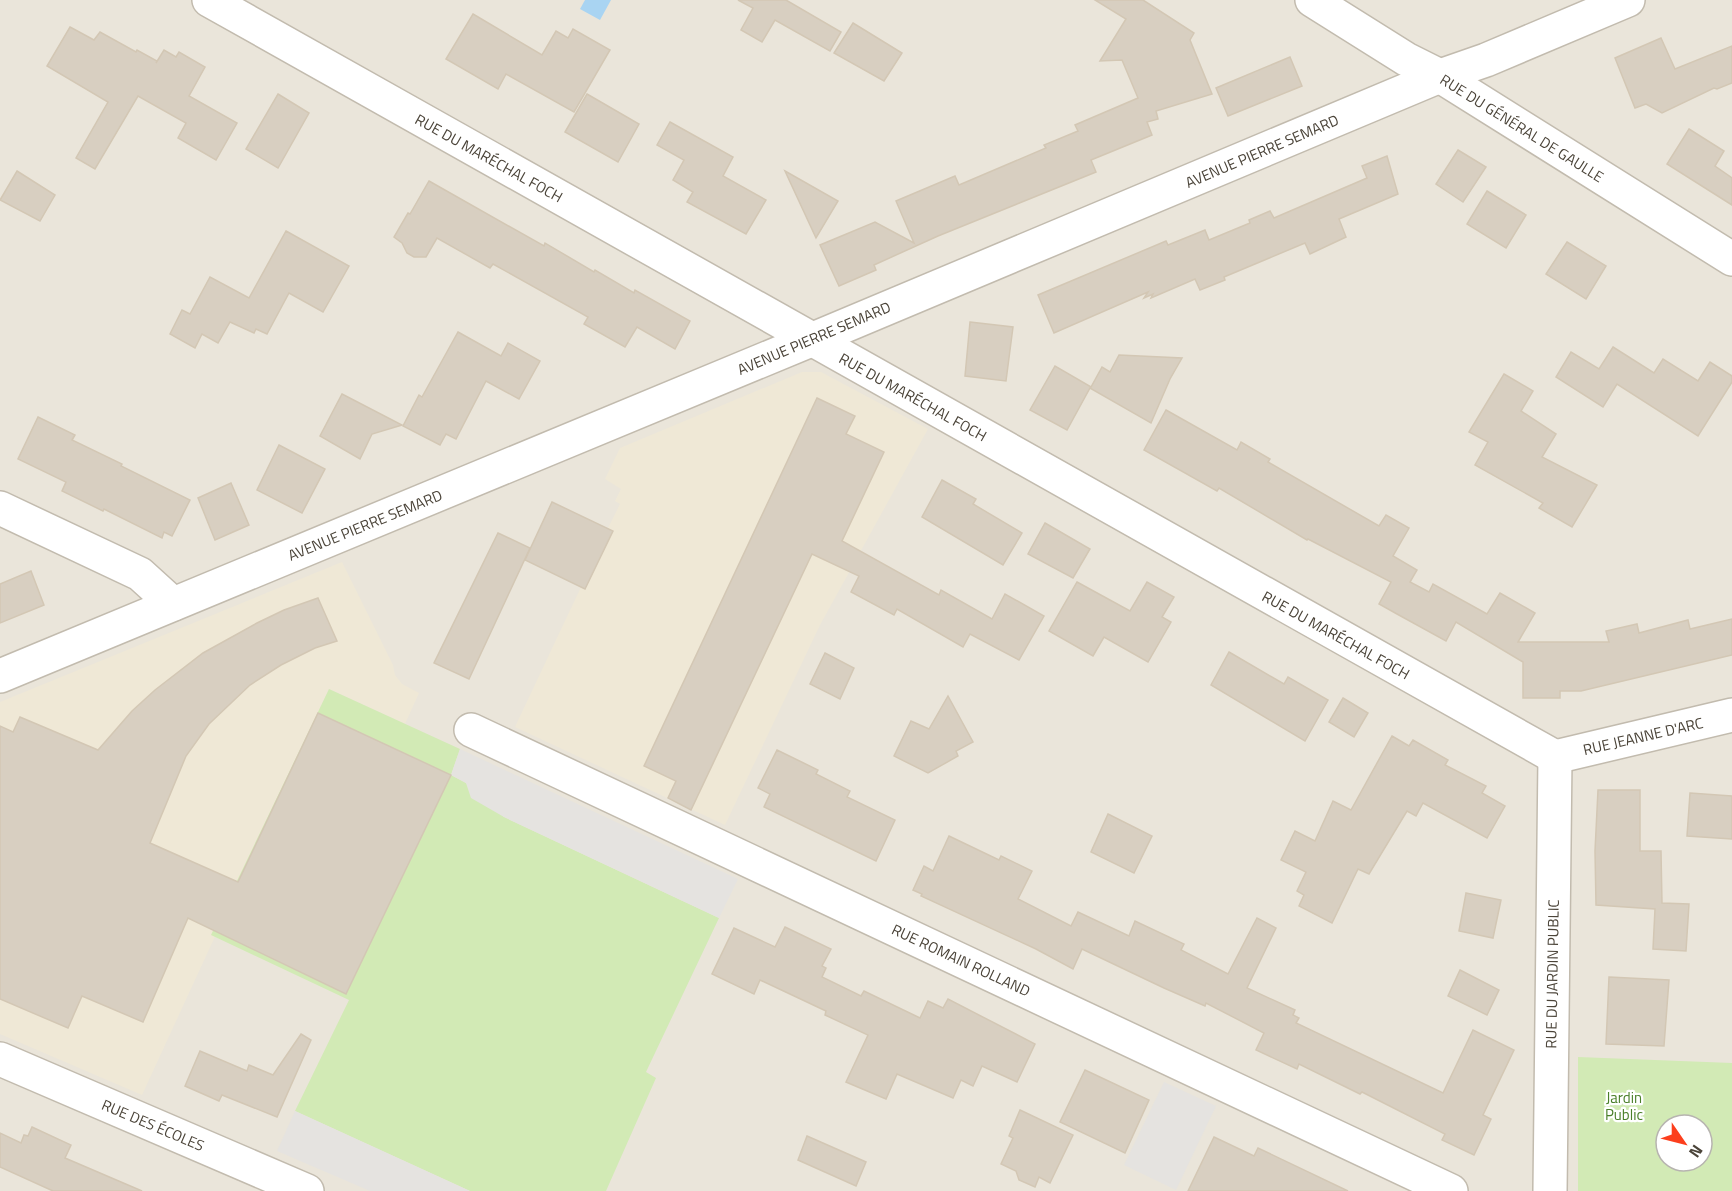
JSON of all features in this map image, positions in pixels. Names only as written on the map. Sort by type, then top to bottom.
[{"type":"street","name":"RUE DU MARÉCHAL FOCH","points":[[209,0],[1554,757]]},
{"type":"street","name":"RUE DU GÉNÉRAL DE GAULLE","points":[[1312,0],[1406,59],[1440,76],[1732,259]]},
{"type":"street","name":"AVENUE PIERRE SEMARD","points":[[0,676],[1440,76],[1486,60],[1628,0]]},
{"type":"street","points":[[0,508],[140,574],[173,604]]},
{"type":"street","name":"RUE JEANNE D'ARC","points":[[1554,757],[1732,715]]},
{"type":"street","name":"RUE ROMAIN ROLLAND","points":[[471,730],[1451,1191]]},
{"type":"street","name":"RUE DU JARDIN PUBLIC","points":[[1550,1191],[1554,757]]},
{"type":"street","name":"RUE DES ÉCOLES","points":[[0,1059],[307,1191]]},
{"type":"shaded area","points":[[0,0],[1732,0],[1732,1191],[0,1191]]},
{"type":"shaded area","points":[[802,372],[821,372],[928,429],[820,625],[725,825],[515,727],[581,587],[585,589],[613,531],[608,528],[620,504],[615,501],[621,489],[605,479],[620,448]]},
{"type":"shaded area","points":[[342,562],[393,665],[395,675],[402,684],[419,693],[405,724],[329,689],[142,1095],[0,1034],[0,702]]},
{"type":"shaded area","points":[[460,749],[738,879],[719,918],[504,817],[471,798],[466,783],[451,775]]},
{"type":"shaded area","points":[[1164,1082],[1216,1106],[1176,1190],[1124,1165]]},
{"type":"shaded area","points":[[295,1111],[470,1191],[370,1191],[277,1151]]},
{"type":"green space","points":[[329,689],[460,749],[451,775],[466,783],[504,817],[719,918],[646,1072],[656,1078],[606,1191],[470,1191],[295,1111],[349,1000],[211,935]]},
{"type":"green space","name":"Jardin Public","points":[[1578,1057],[1732,1063],[1732,1191],[1578,1191]]},
{"type":"water","points":[[585,0],[611,0],[600,20],[580,9]]},
{"type":"building","points":[[738,0],[786,0],[841,32],[830,51],[775,20],[762,42],[741,30],[753,8]]},
{"type":"building","points":[[1095,0],[1143,0],[1194,33],[1190,40],[1212,94],[1156,111],[1158,119],[1147,122],[1152,135],[1091,160],[1096,172],[938,236],[874,265],[876,270],[839,286],[820,245],[875,222],[914,243],[896,201],[955,176],[959,185],[1046,148],[1044,145],[1078,131],[1075,125],[1138,98],[1122,60],[1100,61],[1126,19]]},
{"type":"building","points":[[473,14],[542,55],[556,31],[568,38],[573,29],[610,50],[574,112],[506,74],[498,89],[446,59]]},
{"type":"building","points":[[853,23],[902,53],[884,81],[834,53]]},
{"type":"building","points":[[70,27],[94,40],[100,32],[157,61],[156,63],[164,50],[176,57],[179,52],[205,67],[189,96],[237,123],[216,160],[178,138],[186,123],[138,96],[95,169],[76,158],[108,102],[47,66]]},
{"type":"building","points":[[1661,38],[1675,69],[1732,46],[1732,83],[1714,88],[1662,113],[1646,104],[1635,108],[1615,58]]},
{"type":"building","points":[[1290,57],[1302,86],[1228,116],[1216,88]]},
{"type":"building","points":[[278,94],[309,113],[278,168],[246,149]]},
{"type":"building","points":[[587,94],[639,124],[618,162],[565,132]]},
{"type":"building","points":[[670,122],[733,157],[723,176],[766,200],[746,234],[687,202],[693,192],[673,180],[684,160],[657,145]]},
{"type":"building","points":[[1689,129],[1724,151],[1715,166],[1732,178],[1732,205],[1667,164]]},
{"type":"building","points":[[1458,150],[1486,167],[1463,202],[1436,184]]},
{"type":"building","points":[[1387,156],[1398,194],[1339,219],[1346,237],[1310,254],[1305,243],[1224,277],[1225,280],[1200,290],[1195,279],[1151,298],[1153,294],[1144,298],[1148,292],[1054,333],[1038,295],[1166,241],[1168,245],[1205,230],[1209,240],[1250,223],[1249,220],[1270,211],[1274,218],[1367,178],[1362,166]]},
{"type":"building","points":[[17,171],[55,195],[40,221],[0,200]]},
{"type":"building","points":[[785,171],[838,201],[816,238]]},
{"type":"building","points":[[429,181],[544,246],[545,243],[594,272],[595,270],[634,293],[635,290],[690,321],[675,349],[637,327],[625,347],[584,324],[588,317],[493,264],[490,268],[437,238],[426,257],[414,257],[407,253],[402,243],[394,237]]},
{"type":"building","points":[[1487,191],[1526,215],[1506,248],[1467,224]]},
{"type":"building","points":[[286,231],[349,266],[323,312],[289,293],[267,334],[256,329],[254,333],[230,322],[218,343],[202,334],[195,348],[170,334],[182,310],[190,314],[210,277],[249,298]]},
{"type":"building","points":[[1567,242],[1606,266],[1586,299],[1546,274]]},
{"type":"building","points":[[970,322],[1013,327],[1006,381],[965,376]]},
{"type":"building","points":[[458,332],[501,356],[508,343],[540,361],[519,399],[486,381],[456,439],[446,434],[440,445],[403,426],[419,395],[422,397]]},
{"type":"building","points":[[1613,347],[1654,373],[1663,359],[1698,381],[1710,362],[1732,376],[1732,382],[1698,436],[1617,384],[1603,407],[1556,377],[1571,352],[1599,369]]},
{"type":"building","points":[[1119,355],[1182,358],[1151,423],[1090,388],[1067,430],[1030,410],[1055,366],[1091,387],[1102,367],[1110,372]]},
{"type":"building","points":[[1504,374],[1533,391],[1521,411],[1556,434],[1542,457],[1597,485],[1572,527],[1539,508],[1543,503],[1475,465],[1488,442],[1469,432]]},
{"type":"building","points":[[342,394],[402,425],[372,434],[360,459],[320,436]]},
{"type":"building","points":[[817,398],[855,416],[846,434],[884,452],[842,541],[939,595],[941,590],[992,619],[1005,594],[1044,616],[1019,660],[970,634],[963,647],[897,609],[894,615],[851,592],[859,576],[812,554],[691,810],[668,798],[676,781],[644,766]]},
{"type":"building","points":[[1166,410],[1237,450],[1241,442],[1270,459],[1268,462],[1379,526],[1386,515],[1409,528],[1393,556],[1417,570],[1410,582],[1429,592],[1433,584],[1487,614],[1500,593],[1535,613],[1518,642],[1609,642],[1606,631],[1637,624],[1639,633],[1688,620],[1690,629],[1732,619],[1732,655],[1581,691],[1560,691],[1560,698],[1523,698],[1523,662],[1456,622],[1446,641],[1379,604],[1391,582],[1307,540],[1219,488],[1217,491],[1144,450]]},
{"type":"building","points":[[38,417],[75,435],[72,440],[190,500],[172,536],[164,532],[162,538],[62,491],[66,482],[18,459]]},
{"type":"building","points":[[279,445],[325,469],[302,513],[257,490]]},
{"type":"building","points":[[942,480],[976,499],[973,504],[1022,533],[1003,565],[922,517]]},
{"type":"building","points":[[231,483],[249,525],[215,540],[198,498]]},
{"type":"building","points":[[552,502],[613,531],[585,589],[525,560]]},
{"type":"building","points":[[1045,523],[1090,549],[1073,578],[1028,554]]},
{"type":"building","points":[[498,533],[530,548],[469,679],[434,663]]},
{"type":"building","points":[[31,571],[44,605],[0,623],[0,584]]},
{"type":"building","points":[[1077,582],[1130,611],[1147,582],[1174,597],[1162,617],[1171,622],[1148,662],[1104,637],[1093,656],[1049,631]]},
{"type":"building","points":[[318,598],[337,641],[315,648],[281,665],[250,685],[209,724],[186,756],[150,843],[238,882],[318,713],[451,775],[346,994],[188,918],[143,1022],[82,996],[68,1028],[0,999],[0,726],[13,732],[20,717],[98,750],[132,711],[203,653],[284,610]]},
{"type":"building","points":[[1229,652],[1284,684],[1288,677],[1328,700],[1305,741],[1211,685]]},
{"type":"building","points":[[825,653],[854,668],[840,699],[810,684]]},
{"type":"building","points":[[948,696],[973,742],[956,751],[958,756],[928,773],[894,756],[911,721],[929,729]]},
{"type":"building","points":[[1343,698],[1368,713],[1354,737],[1329,722]]},
{"type":"building","points":[[1392,736],[1409,746],[1413,740],[1448,760],[1445,765],[1486,786],[1482,793],[1505,806],[1487,838],[1423,803],[1416,816],[1407,811],[1369,874],[1358,869],[1332,923],[1299,906],[1304,895],[1297,891],[1306,872],[1281,860],[1295,831],[1315,841],[1333,801],[1351,810]]},
{"type":"building","points":[[777,750],[818,770],[816,774],[850,791],[847,797],[895,820],[876,861],[764,807],[770,794],[758,788]]},
{"type":"building","points":[[1598,790],[1640,790],[1640,851],[1661,851],[1662,903],[1689,904],[1686,951],[1653,949],[1655,909],[1596,905],[1595,851]]},
{"type":"building","points":[[1690,793],[1732,796],[1732,839],[1687,836]]},
{"type":"building","points":[[1108,814],[1152,836],[1134,873],[1091,852]]},
{"type":"building","points":[[949,836],[999,860],[1001,856],[1032,871],[1018,899],[1071,926],[1078,912],[1129,936],[1135,921],[1184,944],[1181,950],[1228,974],[1257,918],[1276,928],[1247,988],[1295,1010],[1293,1015],[1299,1018],[1296,1023],[1443,1093],[1473,1030],[1514,1050],[1483,1115],[1491,1119],[1474,1155],[1442,1140],[1445,1134],[1362,1092],[1360,1094],[1299,1064],[1297,1069],[1256,1050],[1264,1033],[1206,1003],[1205,1006],[1082,949],[1073,969],[1036,949],[921,896],[922,894],[913,890],[924,866],[933,871]]},
{"type":"building","points":[[1466,893],[1501,900],[1493,938],[1459,931]]},
{"type":"building","points":[[785,927],[831,949],[822,966],[826,968],[822,977],[861,996],[864,991],[920,1018],[928,1001],[943,1008],[948,999],[1035,1044],[1017,1082],[982,1066],[973,1086],[961,1080],[953,1098],[897,1074],[886,1099],[846,1082],[868,1035],[825,1015],[826,1011],[760,980],[754,994],[712,974],[734,928],[775,947]]},
{"type":"building","points":[[1460,970],[1499,990],[1487,1015],[1448,996]]},
{"type":"building","points":[[1609,977],[1669,980],[1664,1046],[1606,1044]]},
{"type":"building","points":[[301,1034],[311,1040],[277,1117],[222,1095],[219,1101],[185,1086],[200,1051],[247,1071],[249,1065],[273,1075]]},
{"type":"building","points":[[1085,1070],[1149,1100],[1125,1153],[1060,1122]]},
{"type":"building","points":[[1020,1110],[1073,1135],[1050,1183],[1039,1177],[1035,1187],[1019,1180],[1016,1171],[1001,1164],[1013,1138],[1009,1136]]},
{"type":"building","points":[[32,1127],[71,1145],[65,1158],[142,1191],[53,1191],[0,1167],[0,1133],[21,1143],[24,1135],[28,1136]]},
{"type":"building","points":[[807,1136],[866,1162],[856,1186],[798,1160]]},
{"type":"building","points":[[1214,1137],[1254,1156],[1258,1148],[1348,1191],[1188,1191]]}]
